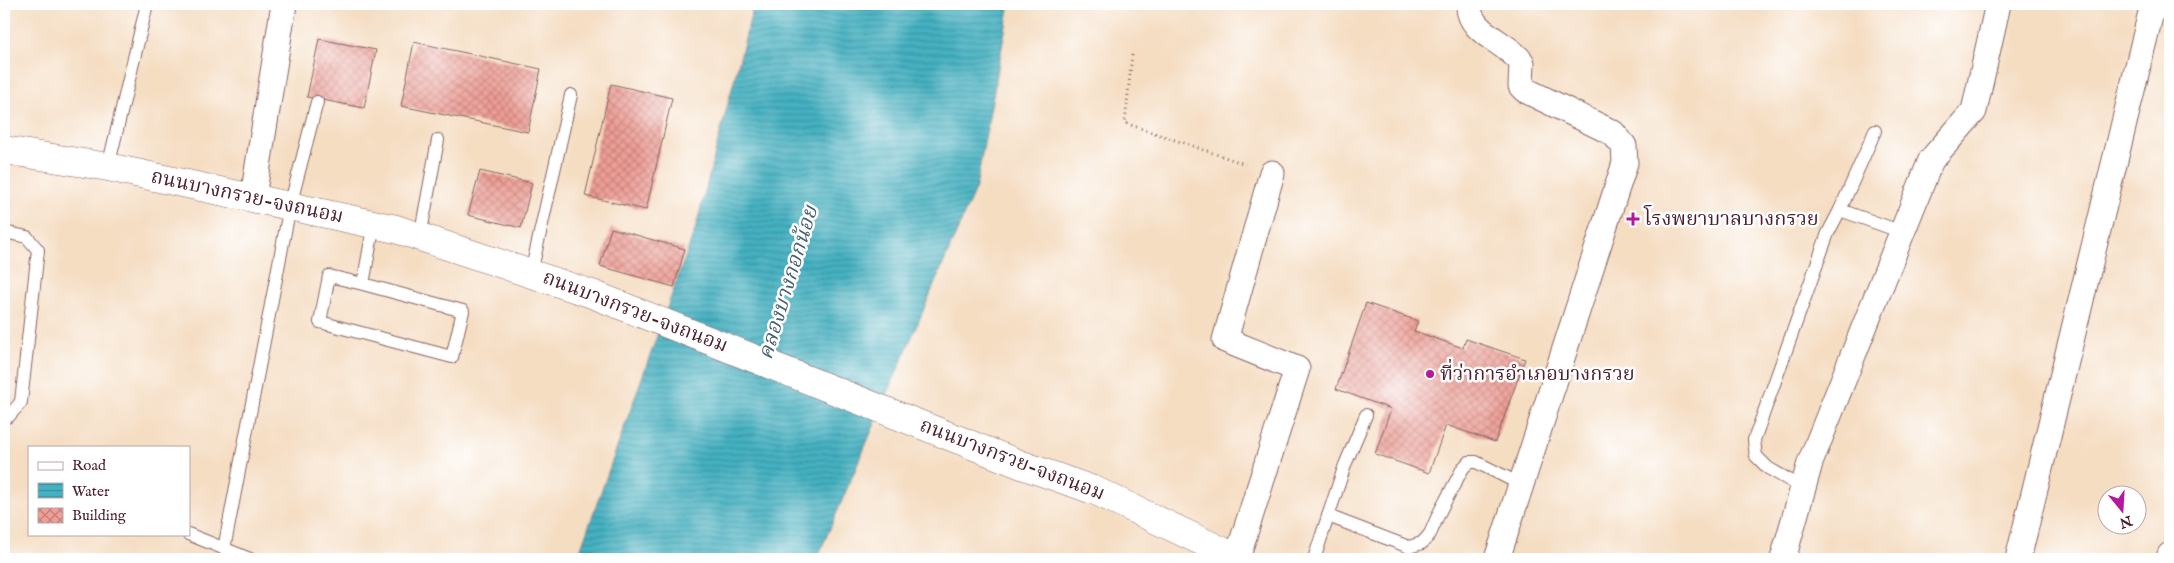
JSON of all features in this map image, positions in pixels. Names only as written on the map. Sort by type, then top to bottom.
[{"type":"street","points":[[253,197],[284,4]]},
{"type":"street","points":[[1469,4],[1468,13],[1477,26],[1522,64],[1521,86],[1525,90],[1613,133],[1624,146],[1625,163],[1497,559]]},
{"type":"street","points":[[1783,559],[1810,463],[1931,160],[1974,110],[1998,4]]},
{"type":"street","points":[[2018,559],[2153,4]]},
{"type":"street","name":"ถนนบางกรวย-จงถนอม","points":[[4,150],[108,166],[374,224],[531,273],[592,294],[1022,465],[1096,491],[1208,552],[1238,559]]},
{"type":"street","points":[[1238,559],[1297,369],[1225,340],[1272,173]]},
{"type":"lane","points":[[108,166],[147,4]]},
{"type":"lane","points":[[531,273],[571,95]]},
{"type":"lane","points":[[224,549],[290,206],[317,102]]},
{"type":"lane","points":[[1803,488],[1768,468],[1756,456],[1754,440],[1828,232],[1840,210],[1875,132]]},
{"type":"lane","points":[[420,238],[438,140]]},
{"type":"lane","points":[[1840,210],[1902,232]]},
{"type":"lane","points":[[363,284],[374,224]]},
{"type":"lane","points":[[4,232],[28,237],[38,250],[21,402],[9,416],[4,418]]},
{"type":"lane","points":[[329,276],[363,284],[463,311],[452,357],[320,322],[329,276]]},
{"type":"lane","points":[[1314,559],[1345,465],[1366,415]]},
{"type":"lane","points":[[1328,516],[1409,547],[1422,543],[1430,534],[1463,468],[1469,462],[1476,462],[1522,484]]},
{"type":"lane","points":[[190,535],[249,559]]},
{"type":"path","points":[[1132,55],[1125,123],[1272,173]]},
{"type":"water","name":"คลองบางกอกน้อย","points":[[754,4],[1010,4],[976,187],[817,559],[577,559],[695,230]]},
{"type":"building","points":[[319,39],[376,50],[364,108],[307,97]]},
{"type":"building","points":[[414,42],[541,69],[528,132],[401,106]]},
{"type":"building","points":[[611,84],[672,98],[646,210],[585,196]]},
{"type":"building","points":[[480,171],[532,183],[521,228],[468,215]]},
{"type":"building","points":[[611,228],[685,249],[674,287],[600,266]]},
{"type":"building","name":"ที่ว่าการอำเภอบางกรวย","points":[[1366,303],[1418,321],[1414,331],[1463,348],[1466,339],[1525,359],[1495,442],[1446,425],[1429,473],[1375,454],[1391,409],[1336,389]]},
{"type":"place","name":"โรงพยาบาลบางกรวย","points":[[1633,219]]},
{"type":"place","name":"ที่ว่าการอำเภอบางกรวย","points":[[1430,374]]}]
